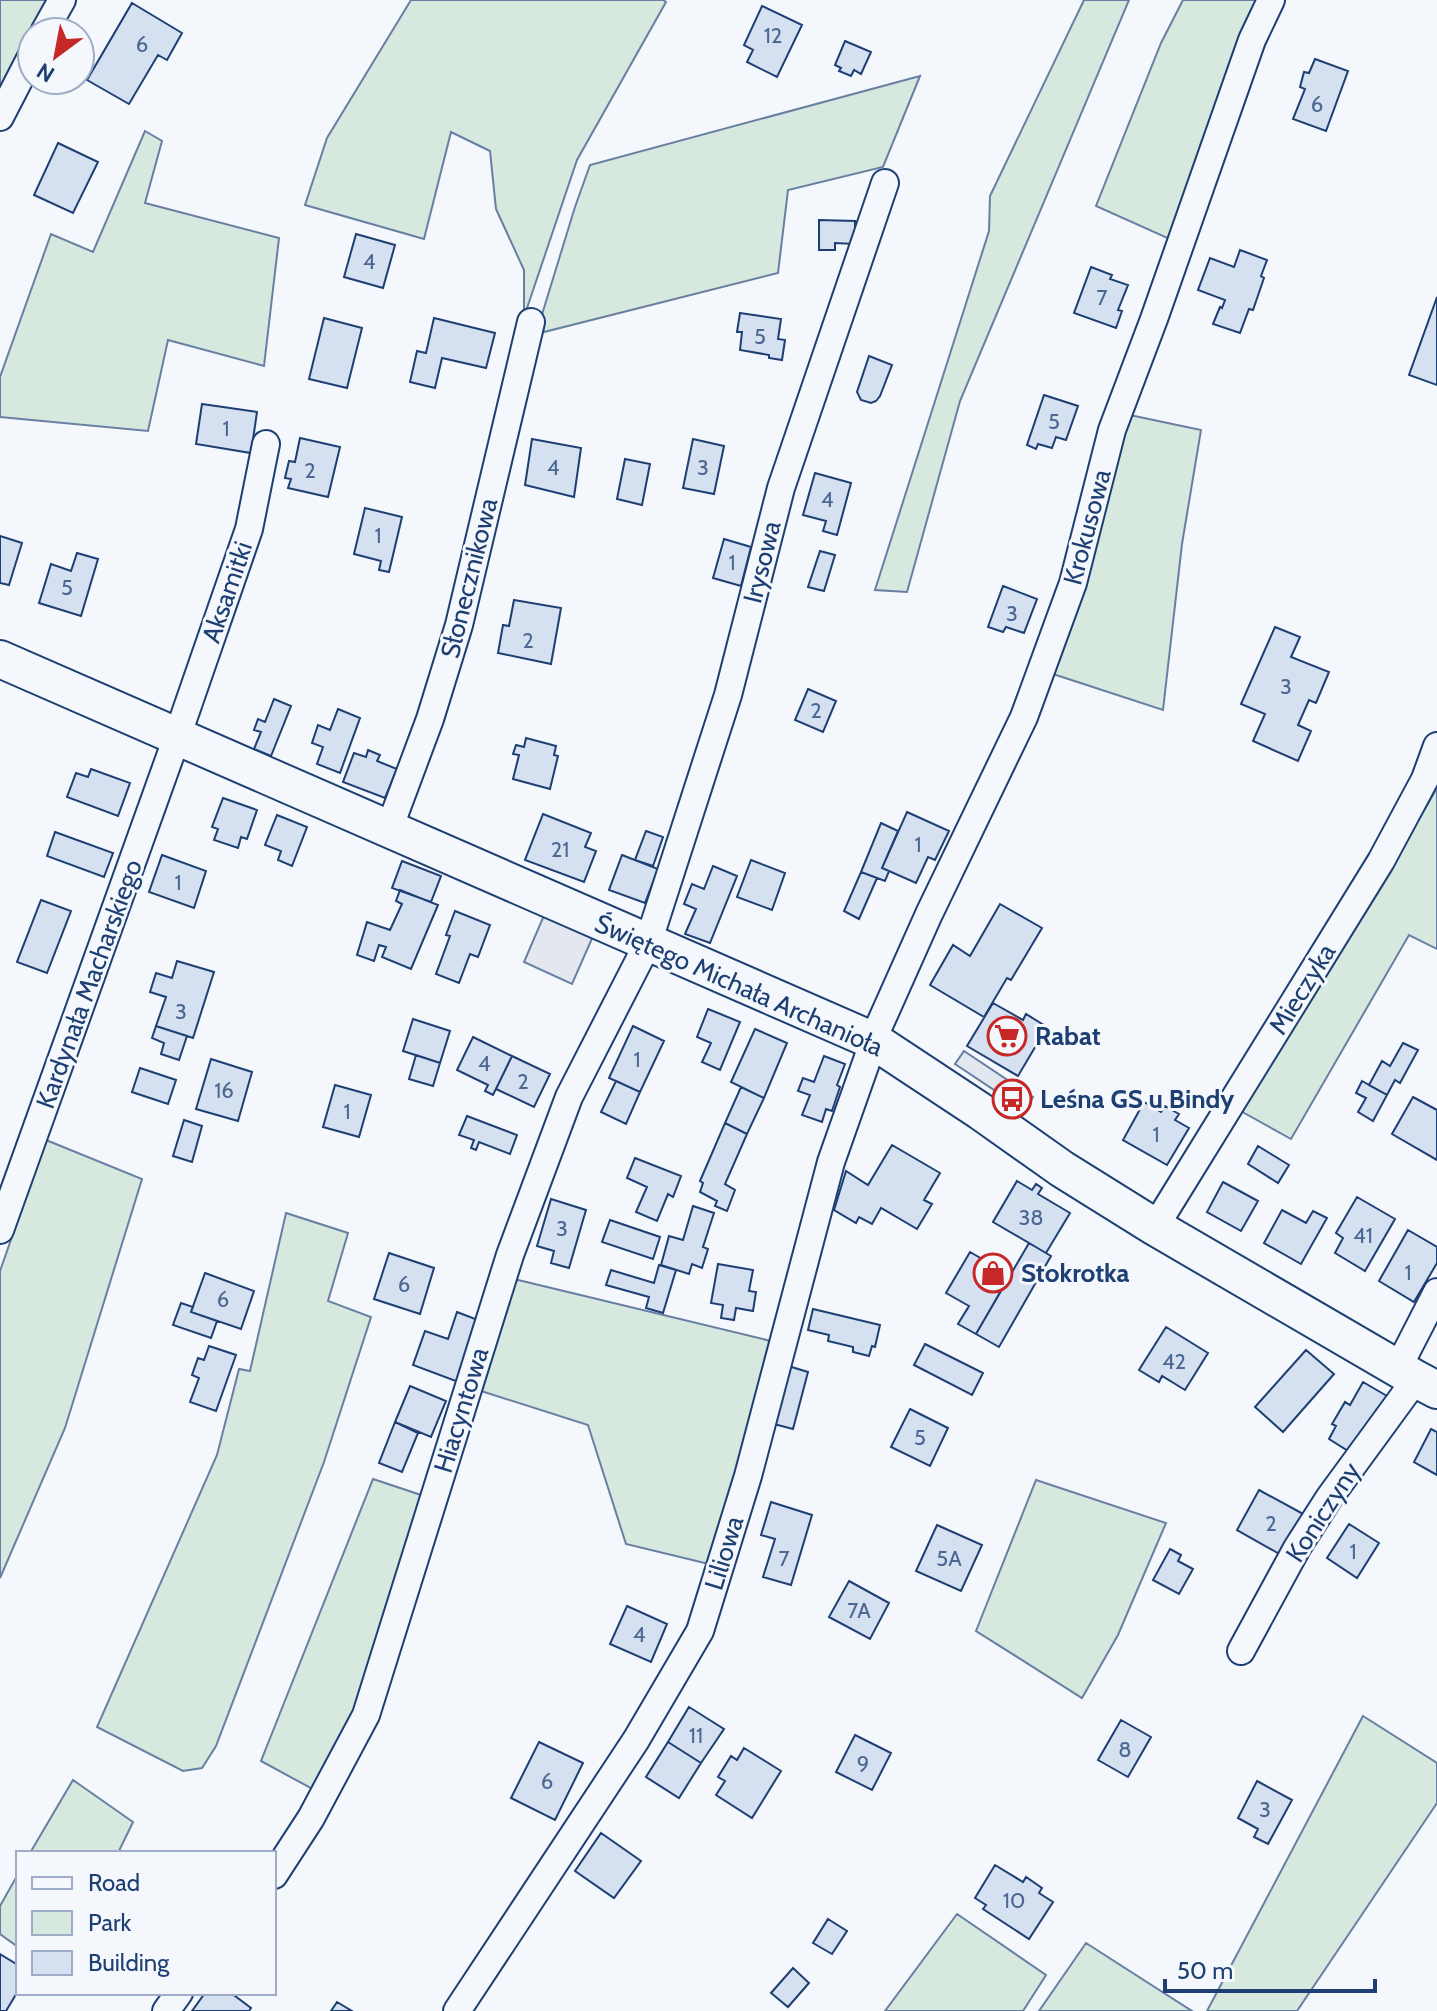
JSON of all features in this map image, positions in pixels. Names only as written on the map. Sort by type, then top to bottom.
[{"type":"street","name":"Krokusowa","points":[[874,1041],[929,914],[1024,717],[1073,583],[1112,430],[1252,40],[1271,0]]},
{"type":"street","points":[[0,117],[16,86]]},
{"type":"street","name":"Irysowa","points":[[648,943],[728,695],[781,488],[885,183]]},
{"type":"street","name":"Słonecznikowa","points":[[389,829],[430,719],[459,625],[531,322]]},
{"type":"street","name":"Aksamitki","points":[[177,737],[249,529],[266,444]]},
{"type":"street","name":"Świętego Michała Archanioła","points":[[0,659],[874,1041],[1062,1169],[1155,1227],[1417,1379]]},
{"type":"street","name":"Kardynała Macharskiego","points":[[0,1230],[177,737]]},
{"type":"street","name":"Mieczyka","points":[[1155,1227],[1381,861],[1425,779],[1437,746]]},
{"type":"street","name":"Hiacyntowa","points":[[276,1872],[311,1818],[366,1715],[510,1255],[569,1097],[648,943]]},
{"type":"street","name":"Liliowa","points":[[457,2011],[636,1740],[700,1631],[748,1476],[831,1162],[874,1041]]},
{"type":"street","name":"Koniczyny","points":[[1241,1651],[1297,1548],[1329,1498],[1417,1379],[1437,1292]]},
{"type":"green space","points":[[0,0],[62,0],[47,16],[16,16],[16,86],[0,117]]},
{"type":"green space","points":[[411,0],[666,2],[577,160],[524,317],[524,270],[496,209],[490,151],[451,132],[424,239],[305,205],[327,138]]},
{"type":"green space","points":[[1084,0],[1129,0],[960,401],[907,592],[875,590],[989,231],[990,196]]},
{"type":"green space","points":[[1183,0],[1264,0],[1174,241],[1096,206],[1161,43]]},
{"type":"green space","points":[[920,76],[883,167],[788,190],[778,273],[536,334],[590,165]]},
{"type":"green space","points":[[145,131],[162,141],[145,203],[279,238],[264,366],[168,340],[148,431],[0,417],[0,377],[51,234],[93,252]]},
{"type":"green space","points":[[1125,414],[1201,430],[1182,544],[1163,710],[1050,673]]},
{"type":"green space","points":[[1437,788],[1437,949],[1409,935],[1291,1139],[1237,1109]]},
{"type":"green space","points":[[46,1140],[142,1179],[65,1428],[0,1578],[0,1271]]},
{"type":"green space","points":[[286,1213],[348,1233],[328,1301],[371,1317],[324,1462],[216,1746],[202,1768],[183,1771],[97,1727],[217,1455],[239,1369],[250,1371]]},
{"type":"green space","points":[[514,1279],[775,1342],[713,1565],[626,1544],[588,1425],[478,1390]]},
{"type":"green space","points":[[373,1479],[427,1497],[360,1714],[318,1792],[261,1761]]},
{"type":"green space","points":[[1036,1480],[1166,1523],[1118,1635],[1082,1698],[976,1631]]},
{"type":"green space","points":[[1363,1716],[1437,1763],[1437,1803],[1297,2011],[1207,2011]]},
{"type":"green space","points":[[73,1780],[133,1822],[119,1851],[31,1851]]},
{"type":"green space","points":[[16,1878],[16,1946],[0,1934],[0,1906]]},
{"type":"green space","points":[[957,1914],[1046,1975],[1023,2011],[885,2011]]},
{"type":"green space","points":[[1086,1943],[1192,2011],[1039,2011]]},
{"type":"shaded area","points":[[545,913],[594,934],[572,984],[524,962]]},
{"type":"shaded area","points":[[964,1051],[1033,1097],[1024,1110],[955,1064]]},
{"type":"building","points":[[132,3],[182,33],[167,60],[158,55],[129,104],[96,85],[96,65]]},
{"type":"building","points":[[762,6],[802,25],[777,77],[747,62],[753,50],[744,45]]},
{"type":"building","points":[[845,41],[871,52],[861,74],[854,70],[851,76],[839,71],[841,68],[835,65]]},
{"type":"building","points":[[1315,59],[1348,71],[1326,131],[1293,119],[1305,89],[1300,87],[1304,72],[1309,73]]},
{"type":"building","points":[[58,143],[98,162],[73,213],[34,195]]},
{"type":"building","points":[[819,220],[855,221],[855,244],[835,243],[835,250],[819,250]]},
{"type":"building","points":[[356,234],[395,245],[383,288],[344,277]]},
{"type":"building","points":[[1240,250],[1267,260],[1253,310],[1249,309],[1240,333],[1213,324],[1225,300],[1198,290],[1210,258],[1234,267]]},
{"type":"building","points":[[1091,267],[1112,275],[1110,279],[1128,285],[1118,310],[1122,311],[1116,328],[1074,313]]},
{"type":"building","points":[[1437,297],[1437,385],[1409,375]]},
{"type":"building","points":[[740,313],[781,319],[778,339],[785,340],[782,360],[740,350],[742,332],[737,332]]},
{"type":"building","points":[[324,318],[362,328],[347,388],[309,379]]},
{"type":"building","points":[[434,318],[495,333],[486,368],[442,358],[435,388],[410,382],[417,351],[426,353]]},
{"type":"building","points":[[869,356],[892,365],[880,396],[871,403],[861,400],[857,392]]},
{"type":"building","points":[[1044,395],[1078,406],[1066,440],[1056,437],[1052,448],[1038,444],[1036,449],[1027,445]]},
{"type":"building","points":[[202,404],[257,412],[251,453],[196,444]]},
{"type":"building","points":[[300,438],[340,447],[328,497],[288,488],[291,479],[285,478],[289,461],[295,462]]},
{"type":"building","points":[[532,439],[581,448],[574,497],[525,485]]},
{"type":"building","points":[[693,439],[724,446],[714,494],[683,488]]},
{"type":"building","points":[[625,459],[650,464],[642,505],[617,499]]},
{"type":"building","points":[[815,473],[851,483],[837,535],[823,531],[826,521],[803,515]]},
{"type":"building","points":[[365,508],[402,517],[389,572],[379,570],[381,561],[354,554]]},
{"type":"building","points":[[0,536],[22,543],[9,585],[0,583]]},
{"type":"building","points":[[724,539],[751,547],[741,586],[713,578]]},
{"type":"building","points":[[820,551],[835,555],[824,591],[808,587]]},
{"type":"building","points":[[77,553],[98,559],[81,616],[39,603],[51,564],[71,571]]},
{"type":"building","points":[[1003,586],[1037,599],[1024,633],[1006,627],[1003,632],[988,627]]},
{"type":"building","points":[[514,600],[561,608],[551,664],[498,653],[503,625],[509,626]]},
{"type":"building","points":[[1275,627],[1300,637],[1291,657],[1329,672],[1316,703],[1309,700],[1298,725],[1311,731],[1298,761],[1253,741],[1265,714],[1241,704]]},
{"type":"building","points":[[808,689],[836,701],[823,732],[795,720]]},
{"type":"building","points":[[274,699],[291,706],[271,756],[254,749],[261,732],[254,730],[258,719],[265,722]]},
{"type":"building","points":[[338,709],[360,718],[340,773],[317,764],[323,747],[312,743],[318,725],[330,730]]},
{"type":"building","points":[[526,738],[556,746],[554,755],[558,756],[550,789],[513,779],[519,755],[513,754],[516,745],[524,747]]},
{"type":"building","points":[[368,750],[380,755],[377,761],[397,769],[385,798],[343,782],[354,753],[366,757]]},
{"type":"building","points":[[91,769],[130,783],[118,816],[67,797],[76,773],[88,777]]},
{"type":"building","points":[[223,798],[257,810],[247,839],[241,837],[238,848],[214,840],[218,829],[212,827]]},
{"type":"building","points":[[907,812],[949,831],[935,860],[928,857],[916,883],[882,868]]},
{"type":"building","points":[[543,814],[591,833],[585,847],[596,851],[584,882],[525,860]]},
{"type":"building","points":[[277,815],[307,827],[292,866],[278,860],[281,851],[265,845]]},
{"type":"building","points":[[881,823],[898,831],[882,868],[889,871],[885,881],[861,872]]},
{"type":"building","points":[[646,831],[663,837],[653,866],[635,860]]},
{"type":"building","points":[[55,832],[113,853],[104,877],[47,856]]},
{"type":"building","points":[[162,855],[206,871],[194,908],[149,892]]},
{"type":"building","points":[[622,855],[658,869],[645,903],[609,890]]},
{"type":"building","points":[[751,860],[785,873],[772,910],[737,897]]},
{"type":"building","points":[[402,861],[441,876],[431,902],[392,888]]},
{"type":"building","points":[[713,866],[737,876],[710,943],[685,934],[696,909],[684,904],[692,884],[704,889]]},
{"type":"building","points":[[861,872],[877,878],[859,919],[844,911]]},
{"type":"building","points":[[400,890],[438,905],[411,969],[382,957],[386,947],[379,945],[374,961],[357,955],[367,922],[390,930],[402,904],[396,901]]},
{"type":"building","points":[[41,900],[71,911],[47,973],[17,962]]},
{"type":"building","points":[[1000,904],[1042,928],[1011,980],[1007,978],[984,1017],[930,985],[953,945],[970,956]]},
{"type":"building","points":[[455,911],[490,925],[478,957],[470,954],[459,983],[436,974],[450,936],[446,935]]},
{"type":"building","points":[[177,961],[214,972],[193,1038],[156,1026],[166,997],[150,992],[156,973],[172,978]]},
{"type":"building","name":"Rabat","points":[[993,1003],[1023,1020],[1026,1014],[1047,1027],[1018,1076],[967,1046]]},
{"type":"building","points":[[708,1009],[740,1022],[720,1070],[702,1062],[711,1043],[697,1037]]},
{"type":"building","points":[[413,1019],[450,1031],[440,1063],[403,1051]]},
{"type":"building","points":[[156,1026],[187,1036],[179,1060],[161,1054],[164,1043],[152,1038]]},
{"type":"building","points":[[633,1026],[664,1041],[640,1092],[609,1078]]},
{"type":"building","points":[[755,1029],[787,1043],[764,1098],[731,1082]]},
{"type":"building","points":[[473,1037],[512,1056],[493,1095],[485,1091],[488,1085],[457,1070]]},
{"type":"building","points":[[1403,1043],[1418,1050],[1400,1083],[1395,1080],[1387,1095],[1369,1085],[1382,1061],[1390,1066]]},
{"type":"building","points":[[416,1055],[440,1063],[433,1086],[409,1079]]},
{"type":"building","points":[[512,1056],[550,1074],[534,1107],[496,1089]]},
{"type":"building","points":[[824,1056],[845,1064],[832,1111],[826,1109],[822,1122],[802,1115],[810,1095],[798,1091],[803,1078],[814,1082]]},
{"type":"building","points":[[211,1059],[252,1072],[238,1121],[196,1109]]},
{"type":"building","points":[[140,1068],[176,1080],[168,1104],[132,1092]]},
{"type":"building","points":[[616,1081],[640,1092],[626,1124],[601,1112]]},
{"type":"building","points":[[1362,1081],[1387,1095],[1373,1121],[1358,1112],[1366,1098],[1356,1093]]},
{"type":"building","points":[[335,1085],[371,1095],[359,1137],[323,1127]]},
{"type":"building","points":[[741,1087],[764,1098],[747,1134],[725,1123]]},
{"type":"building","points":[[1413,1097],[1437,1110],[1437,1160],[1392,1134]]},
{"type":"building","points":[[1144,1102],[1161,1112],[1165,1106],[1179,1114],[1175,1120],[1189,1128],[1167,1165],[1123,1140]]},
{"type":"building","points":[[467,1116],[517,1135],[510,1154],[479,1142],[476,1150],[471,1148],[474,1140],[459,1135]]},
{"type":"building","points":[[184,1120],[202,1126],[192,1162],[173,1156]]},
{"type":"building","points":[[725,1123],[747,1134],[725,1184],[735,1190],[727,1211],[715,1206],[717,1201],[700,1192],[703,1183],[700,1181]]},
{"type":"building","points":[[892,1145],[940,1173],[924,1200],[932,1204],[917,1229],[881,1208],[872,1224],[859,1217],[856,1223],[834,1210],[846,1171],[868,1185]]},
{"type":"building","points":[[1258,1146],[1289,1165],[1278,1183],[1248,1164]]},
{"type":"building","points":[[635,1158],[681,1176],[673,1197],[668,1194],[657,1221],[636,1212],[647,1187],[627,1178]]},
{"type":"building","points":[[1017,1181],[1032,1190],[1036,1184],[1042,1188],[1038,1194],[1070,1213],[1046,1253],[993,1222]]},
{"type":"building","points":[[1223,1182],[1258,1201],[1241,1231],[1207,1212]]},
{"type":"building","points":[[1357,1197],[1395,1219],[1365,1271],[1335,1253],[1343,1238],[1336,1233]]},
{"type":"building","points":[[551,1199],[586,1210],[569,1268],[551,1263],[554,1251],[537,1246]]},
{"type":"building","points":[[693,1206],[714,1213],[703,1247],[708,1249],[702,1268],[692,1264],[689,1274],[661,1265],[669,1236],[683,1240]]},
{"type":"building","points":[[1282,1210],[1306,1223],[1313,1211],[1327,1218],[1301,1264],[1264,1243]]},
{"type":"building","points":[[610,1220],[660,1237],[653,1259],[602,1242]]},
{"type":"building","points":[[1408,1230],[1437,1247],[1437,1263],[1414,1302],[1379,1281]]},
{"type":"building","points":[[1029,1243],[1051,1256],[999,1347],[976,1334]]},
{"type":"building","points":[[970,1252],[1010,1275],[976,1334],[958,1324],[969,1306],[946,1293]]},
{"type":"building","points":[[389,1253],[434,1268],[420,1314],[374,1299]]},
{"type":"building","points":[[718,1264],[753,1270],[749,1291],[756,1292],[753,1311],[736,1308],[734,1320],[721,1318],[723,1305],[711,1303]]},
{"type":"building","points":[[659,1265],[676,1270],[663,1313],[646,1308],[649,1297],[606,1285],[611,1270],[654,1283]]},
{"type":"building","points":[[205,1273],[254,1291],[241,1329],[191,1312]]},
{"type":"building","points":[[181,1303],[193,1307],[191,1312],[217,1321],[211,1338],[173,1325]]},
{"type":"building","points":[[813,1309],[880,1325],[875,1347],[872,1346],[869,1356],[853,1352],[853,1347],[828,1341],[829,1335],[808,1330]]},
{"type":"building","points":[[457,1312],[483,1322],[461,1383],[413,1365],[425,1331],[448,1339]]},
{"type":"building","points":[[1166,1327],[1208,1353],[1185,1390],[1162,1376],[1159,1382],[1139,1370]]},
{"type":"building","points":[[925,1344],[983,1373],[972,1395],[914,1365]]},
{"type":"building","points":[[209,1346],[236,1355],[216,1411],[190,1402],[199,1378],[192,1375],[198,1358],[204,1360]]},
{"type":"building","points":[[1306,1350],[1334,1374],[1283,1432],[1255,1407]]},
{"type":"building","points":[[785,1365],[808,1372],[793,1429],[770,1423]]},
{"type":"building","points":[[1363,1382],[1387,1396],[1353,1454],[1329,1439],[1336,1426],[1332,1424],[1345,1402],[1350,1405]]},
{"type":"building","points":[[410,1386],[446,1401],[431,1437],[395,1422]]},
{"type":"building","points":[[910,1409],[948,1428],[930,1466],[891,1447]]},
{"type":"building","points":[[395,1422],[418,1433],[402,1472],[379,1463]]},
{"type":"building","points":[[1431,1429],[1437,1432],[1437,1475],[1414,1462]]},
{"type":"building","points":[[1259,1490],[1305,1515],[1283,1556],[1237,1530]]},
{"type":"building","points":[[771,1502],[812,1515],[791,1585],[763,1577],[775,1539],[761,1535]]},
{"type":"building","points":[[1349,1524],[1379,1543],[1357,1578],[1327,1558]]},
{"type":"building","points":[[937,1525],[982,1545],[961,1591],[916,1571]]},
{"type":"building","points":[[1170,1549],[1181,1555],[1178,1561],[1193,1569],[1179,1594],[1153,1580]]},
{"type":"building","points":[[849,1581],[889,1603],[870,1639],[829,1617]]},
{"type":"building","points":[[627,1606],[667,1624],[651,1662],[610,1644]]},
{"type":"building","points":[[689,1707],[724,1729],[701,1763],[668,1742]]},
{"type":"building","points":[[1121,1720],[1151,1737],[1128,1777],[1098,1760]]},
{"type":"building","points":[[855,1735],[891,1753],[872,1790],[836,1772]]},
{"type":"building","points":[[539,1742],[583,1763],[555,1820],[511,1798]]},
{"type":"building","points":[[668,1742],[701,1763],[679,1798],[646,1777]]},
{"type":"building","points":[[744,1748],[781,1771],[752,1818],[716,1795],[725,1781],[718,1777],[731,1756],[737,1760]]},
{"type":"building","points":[[1257,1781],[1292,1800],[1268,1844],[1254,1837],[1258,1829],[1238,1818]]},
{"type":"building","points":[[601,1833],[641,1861],[614,1898],[575,1871]]},
{"type":"building","points":[[995,1865],[1023,1882],[1026,1877],[1042,1888],[1039,1893],[1053,1902],[1029,1939],[983,1909],[986,1905],[975,1898]]},
{"type":"building","points":[[828,1919],[847,1931],[832,1954],[813,1943]]},
{"type":"building","points":[[0,1954],[16,1964],[16,1994],[6,2011],[0,2011]]},
{"type":"building","points":[[793,1968],[809,1983],[788,2007],[771,1993]]},
{"type":"building","points":[[204,1995],[234,1995],[251,2008],[249,2011],[192,2011]]},
{"type":"building","points":[[337,2002],[352,2011],[331,2011]]},
{"type":"place","name":"Rabat","points":[[1007,1036]]},
{"type":"place","name":"Leśna GS u Bindy","points":[[1012,1099]]},
{"type":"place","name":"Stokrotka","points":[[993,1273]]}]
